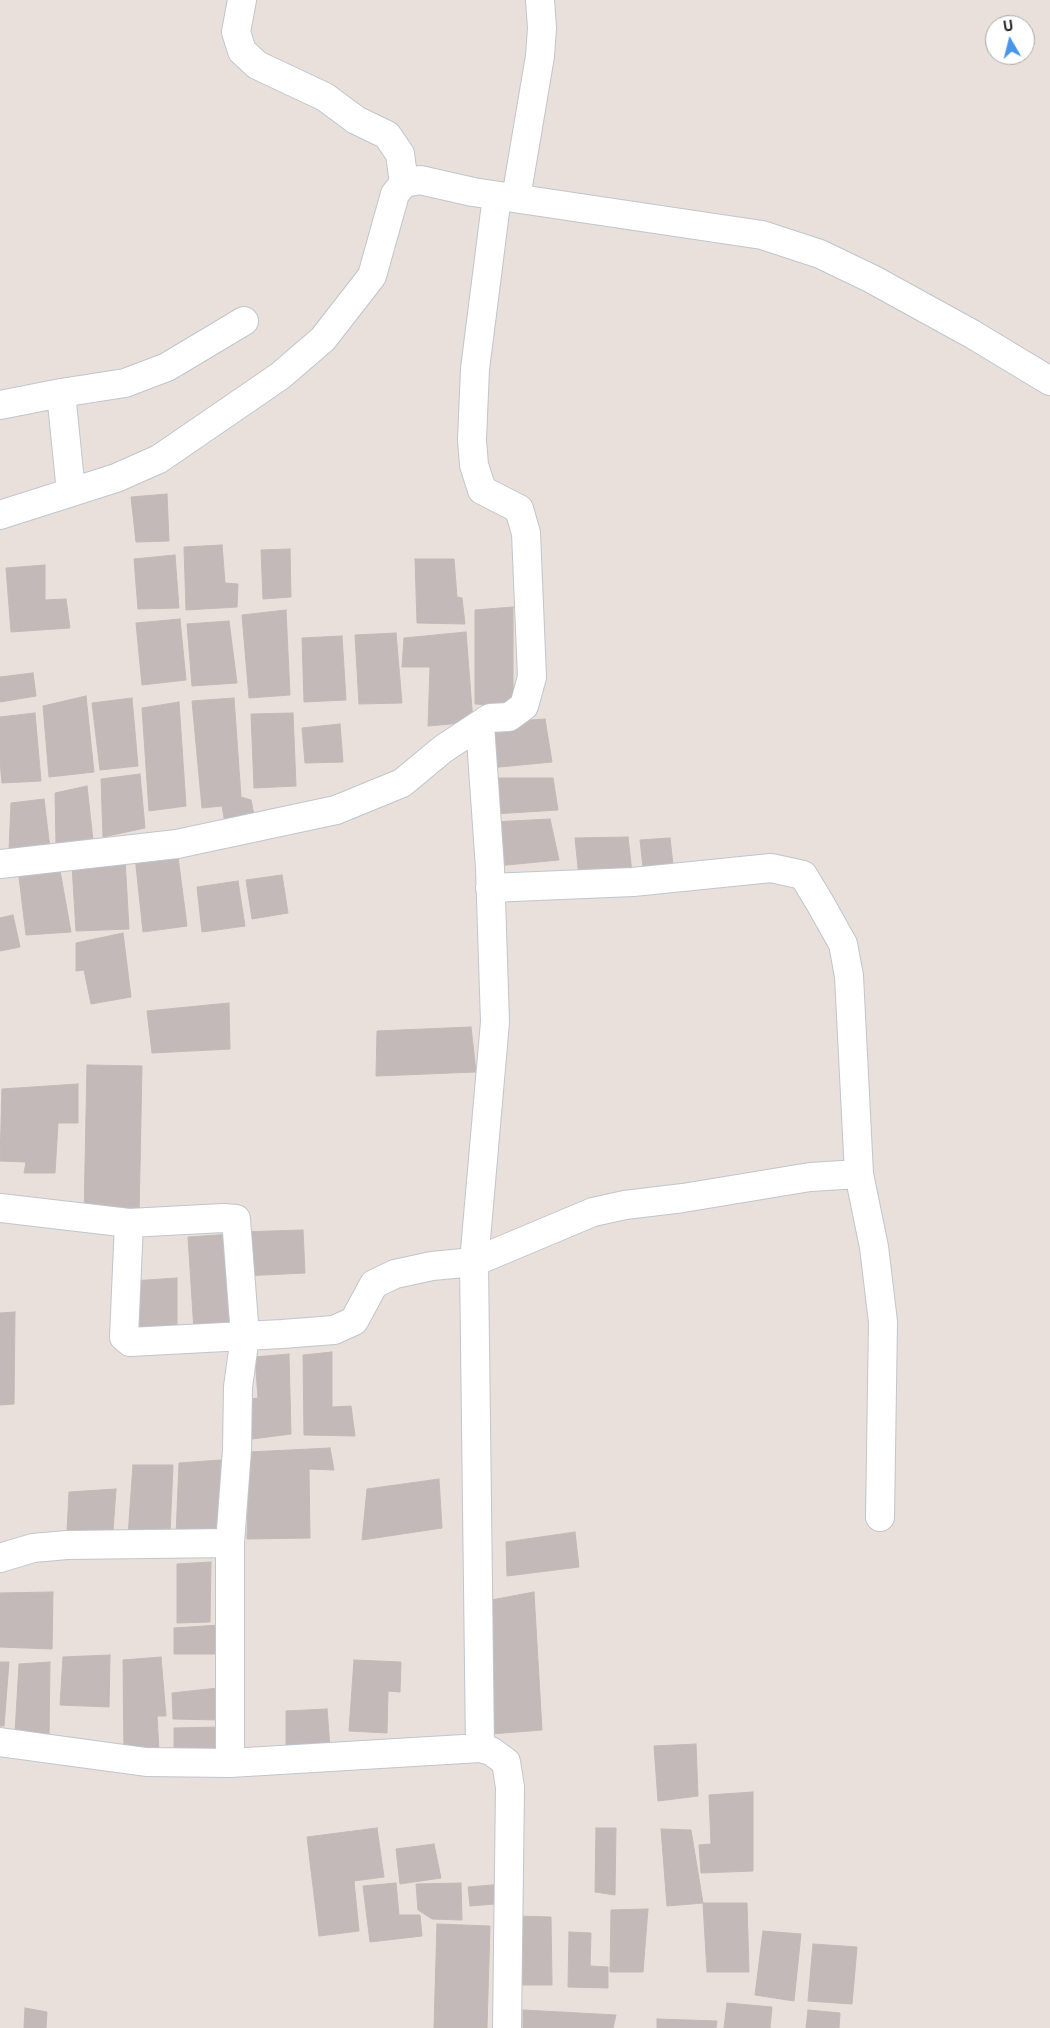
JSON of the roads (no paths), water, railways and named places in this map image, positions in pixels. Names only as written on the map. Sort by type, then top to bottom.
[{"type":"street","points":[[242,0],[236,32],[242,50],[257,65],[325,97],[356,120],[387,135],[400,154],[404,183]]},
{"type":"street","points":[[0,864],[177,844],[336,810],[402,783],[443,749],[490,718],[509,717],[524,706],[532,677],[526,533],[519,509],[482,490],[474,465],[472,440],[475,370],[507,197],[540,56],[542,28],[540,0]]},
{"type":"street","points":[[0,515],[116,478],[159,459],[280,376],[323,339],[372,276],[394,194],[404,183],[420,180],[507,197],[762,234],[820,254],[881,284],[972,334],[1050,381]]},
{"type":"street","points":[[0,405],[125,383],[167,367],[244,320]]},
{"type":"street","points":[[61,393],[71,492]]},
{"type":"street","points":[[480,726],[496,1022],[474,1262],[480,1748]]},
{"type":"street","points":[[490,888],[632,882],[771,868],[803,876],[843,944],[850,976],[859,1174],[874,1247],[883,1322],[880,1517]]},
{"type":"street","points":[[129,1223],[124,1337],[130,1342],[245,1336],[334,1330],[354,1321],[374,1284],[395,1274],[432,1266],[474,1262],[593,1212],[625,1205],[683,1198],[810,1177],[859,1174]]},
{"type":"street","points":[[0,1208],[129,1223],[236,1219],[245,1336],[238,1387],[237,1450],[230,1543],[230,1763]]},
{"type":"street","points":[[0,1558],[33,1548],[67,1545],[230,1543]]},
{"type":"street","points":[[0,1742],[146,1762],[230,1763],[480,1748],[491,1751],[506,1762],[510,1787],[507,2028]]}]
